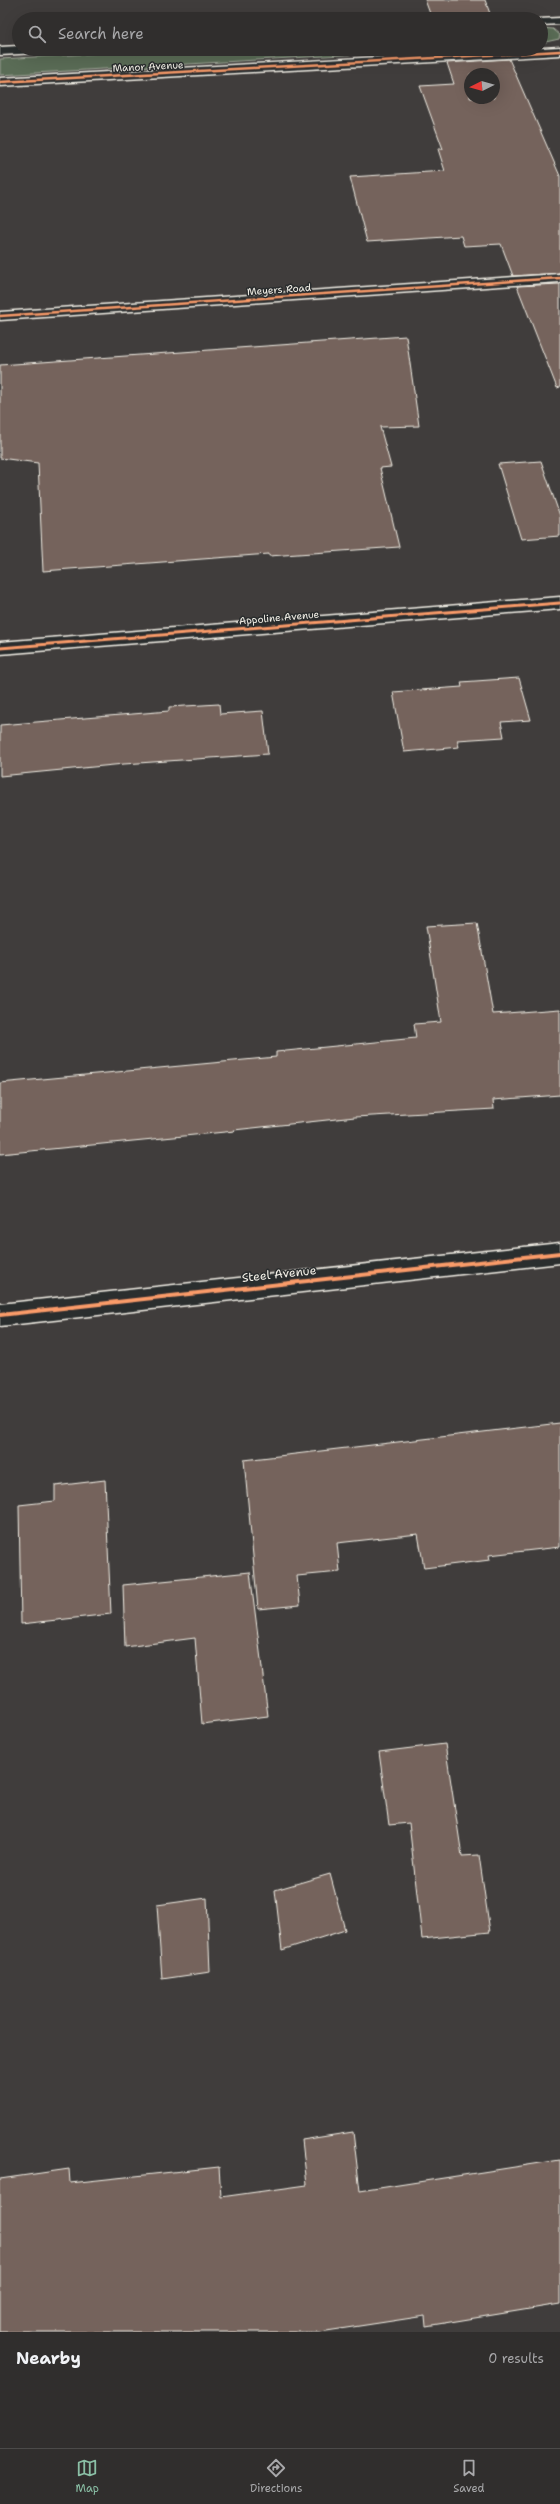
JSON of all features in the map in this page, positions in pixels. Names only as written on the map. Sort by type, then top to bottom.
[{"type":"street","points":[[548,22],[560,21]]},
{"type":"street","points":[[0,51],[12,50]]},
{"type":"street","name":"Manor Avenue","points":[[548,52],[560,51]]},
{"type":"street","name":"Manor Avenue","points":[[0,82],[470,56]]},
{"type":"street","name":"Meyers Road","points":[[0,316],[560,278]]},
{"type":"street","name":"Appoline Avenue","points":[[0,648],[560,603]]},
{"type":"street","name":"Steel Avenue","points":[[0,1315],[560,1253]]},
{"type":"green space","points":[[548,29],[553,29],[560,35],[559,39],[548,41]]},
{"type":"green space","points":[[52,56],[325,56],[0,75],[0,59]]},
{"type":"building","points":[[425,0],[485,0],[489,12],[429,12]]},
{"type":"building","points":[[509,59],[560,176],[560,273],[513,276],[501,244],[464,246],[461,236],[367,242],[350,177],[445,171],[438,149],[443,149],[420,86],[454,84],[447,63]]},
{"type":"building","points":[[560,284],[560,387],[557,388],[517,286]]},
{"type":"building","points":[[406,336],[419,426],[380,427],[391,467],[380,468],[399,547],[269,556],[269,554],[43,571],[38,463],[0,458],[0,365]]},
{"type":"building","points":[[541,461],[560,516],[560,536],[521,539],[498,464]]},
{"type":"building","points":[[519,678],[531,720],[501,722],[504,737],[457,740],[459,747],[404,752],[393,692],[462,687],[461,682]]},
{"type":"building","points":[[219,704],[220,714],[263,711],[268,754],[124,764],[0,776],[0,725],[169,711],[169,707]]},
{"type":"building","points":[[477,923],[493,1014],[560,1009],[560,1095],[493,1100],[494,1109],[355,1117],[234,1130],[235,1131],[0,1154],[0,1083],[276,1057],[276,1052],[416,1038],[414,1024],[441,1022],[426,926]]},
{"type":"building","points":[[560,1423],[560,1547],[489,1555],[490,1560],[424,1568],[418,1534],[337,1543],[340,1572],[297,1576],[300,1605],[258,1609],[244,1460]]},
{"type":"building","points":[[105,1480],[111,1614],[21,1624],[19,1505],[55,1501],[55,1486]]},
{"type":"building","points":[[250,1572],[268,1716],[202,1724],[195,1638],[125,1647],[123,1585]]},
{"type":"building","points":[[445,1744],[462,1856],[479,1855],[490,1932],[422,1939],[409,1823],[389,1825],[379,1752]]},
{"type":"building","points":[[330,1874],[345,1930],[282,1950],[275,1890]]},
{"type":"building","points":[[207,1898],[210,1972],[162,1979],[157,1905]]},
{"type":"building","points":[[353,2132],[360,2191],[560,2160],[560,2304],[426,2326],[425,2316],[320,2332],[0,2332],[0,2179],[69,2169],[70,2183],[219,2167],[221,2197],[307,2185],[302,2140]]},
{"type":"cycle path","points":[[548,52],[560,51]]},
{"type":"cycle path","points":[[0,82],[470,56]]},
{"type":"cycle path","points":[[0,316],[560,278]]},
{"type":"cycle path","points":[[0,648],[560,603]]},
{"type":"cycle path","points":[[0,1315],[560,1253]]}]
